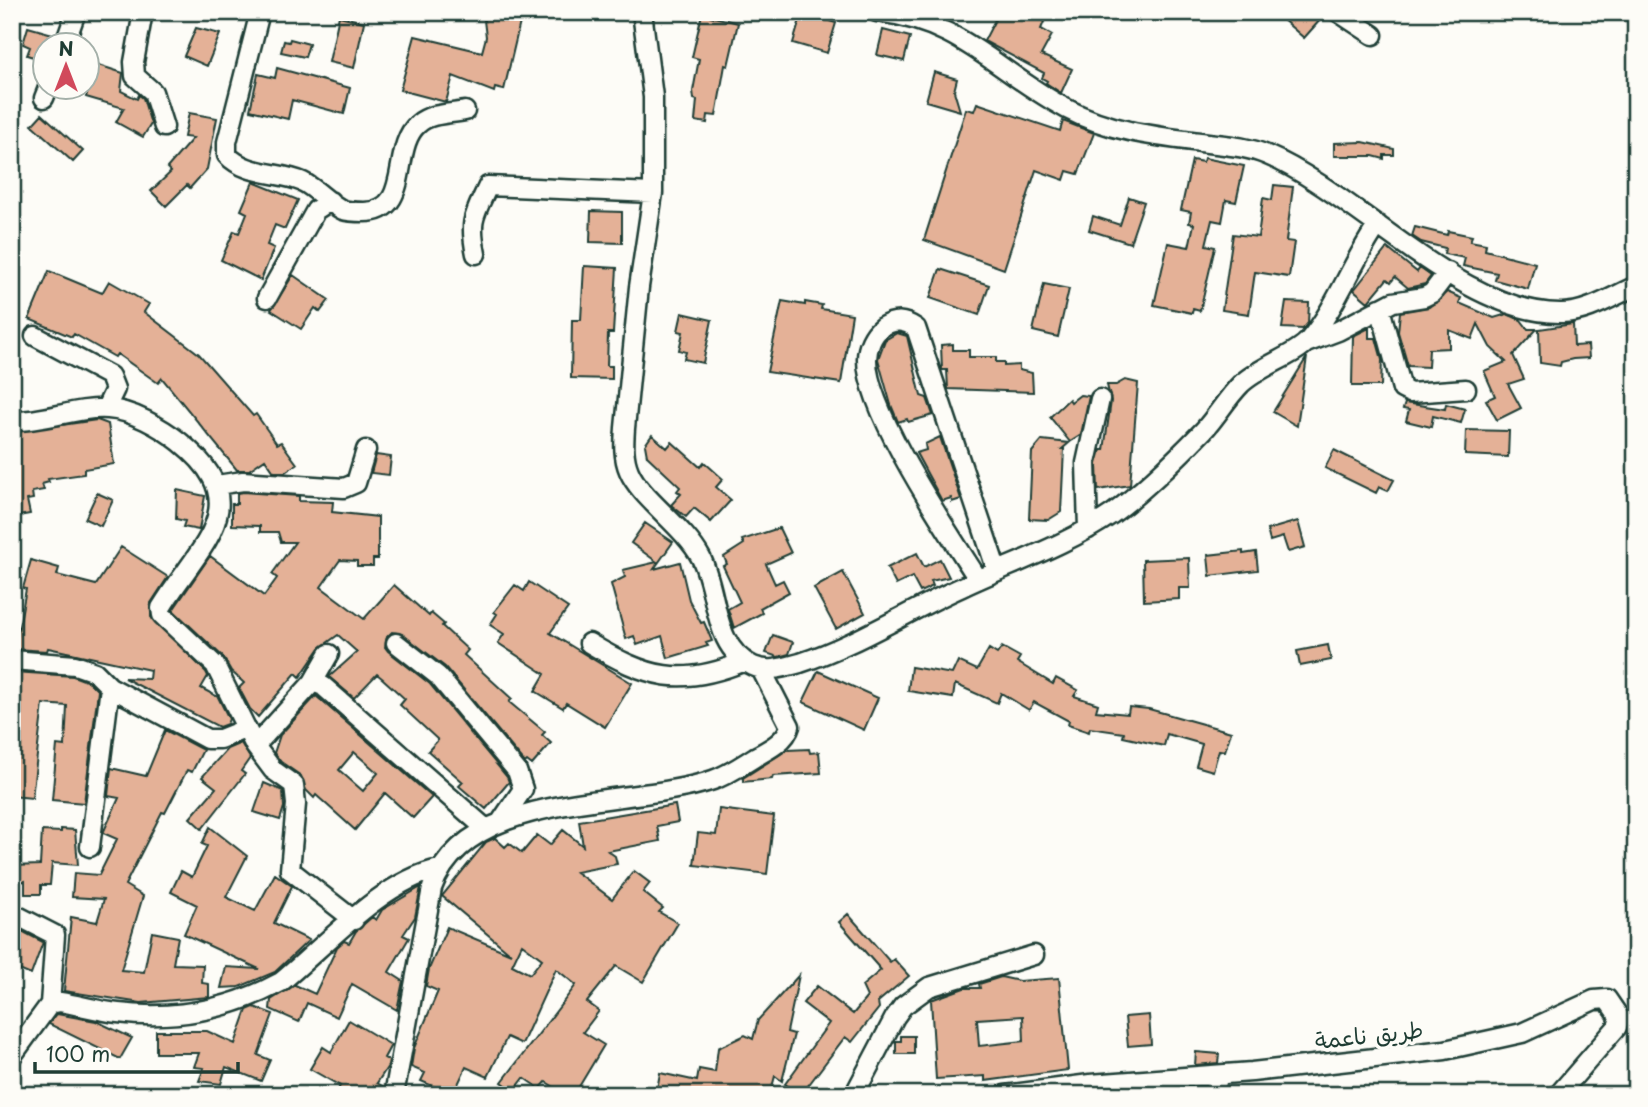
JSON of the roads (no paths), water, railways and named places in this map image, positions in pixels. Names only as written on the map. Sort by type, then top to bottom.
[{"type":"street","points":[[69,32],[76,12]]},
{"type":"street","points":[[143,12],[134,62],[135,76],[153,92],[164,127]]},
{"type":"street","points":[[260,12],[230,127],[227,155],[242,166],[302,181],[330,201],[350,211],[371,212],[387,206],[395,193],[405,144],[413,130],[427,118],[465,111]]},
{"type":"street","points":[[492,825],[565,805],[715,780],[772,748],[790,726],[753,665],[733,649],[721,626],[700,555],[681,530],[632,478],[626,462],[625,428],[639,286],[653,193],[653,97],[642,12]]},
{"type":"street","points":[[877,12],[912,17],[949,31],[1066,108],[1104,126],[1267,155],[1298,170],[1448,272],[1499,300],[1536,311],[1562,313],[1585,309],[1636,286]]},
{"type":"street","points":[[1338,12],[1373,35]]},
{"type":"street","points":[[476,254],[470,226],[474,211],[488,186],[653,193]]},
{"type":"street","points":[[267,298],[316,210],[330,201]]},
{"type":"street","points":[[1306,343],[1351,276],[1378,225]]},
{"type":"street","points":[[589,643],[615,659],[685,679],[753,665],[785,667],[812,659],[978,579],[1070,541],[1115,512],[1187,446],[1241,384],[1266,364],[1393,302],[1432,293],[1448,272]]},
{"type":"street","points":[[1380,308],[1402,389],[1410,393],[1466,389]]},
{"type":"street","points":[[978,579],[907,464],[871,386],[867,359],[874,334],[890,321],[906,321],[916,328],[997,571]]},
{"type":"street","points":[[36,336],[110,376],[115,389],[106,408]]},
{"type":"street","points":[[1088,529],[1086,463],[1100,399]]},
{"type":"street","points":[[12,421],[106,408],[124,412],[175,438],[202,462],[217,485],[219,507],[209,539],[172,589],[161,608],[162,615],[215,665],[245,729],[256,746],[273,770],[294,786],[296,804],[289,855],[290,870],[354,920]]},
{"type":"street","points":[[217,485],[243,481],[344,488],[356,483],[366,450]]},
{"type":"street","points":[[50,1004],[60,1002],[118,1013],[177,1014],[214,1008],[281,982],[406,879],[439,869],[492,825],[523,789],[517,771],[439,676],[396,643]]},
{"type":"street","points":[[256,746],[313,682],[329,654]]},
{"type":"street","points":[[12,660],[75,666],[95,672],[110,687],[211,740],[245,729]]},
{"type":"street","points":[[313,682],[323,686],[492,825]]},
{"type":"street","points":[[90,847],[110,687]]},
{"type":"street","points":[[394,1095],[432,888],[439,869]]},
{"type":"street","points":[[12,913],[55,935],[50,1004],[12,1056]]},
{"type":"street","points":[[854,1095],[875,1049],[894,1017],[910,1000],[929,987],[1034,955]]},
{"type":"street","name":"طريق ناعمة","points":[[1005,1095],[1090,1084],[1219,1075],[1480,1044],[1521,1032],[1601,998],[1612,1003],[1619,1022]]},
{"type":"street","points":[[1558,1095],[1619,1022],[1636,1012]]},
{"type":"street","points":[[1213,1095],[1219,1075]]}]
